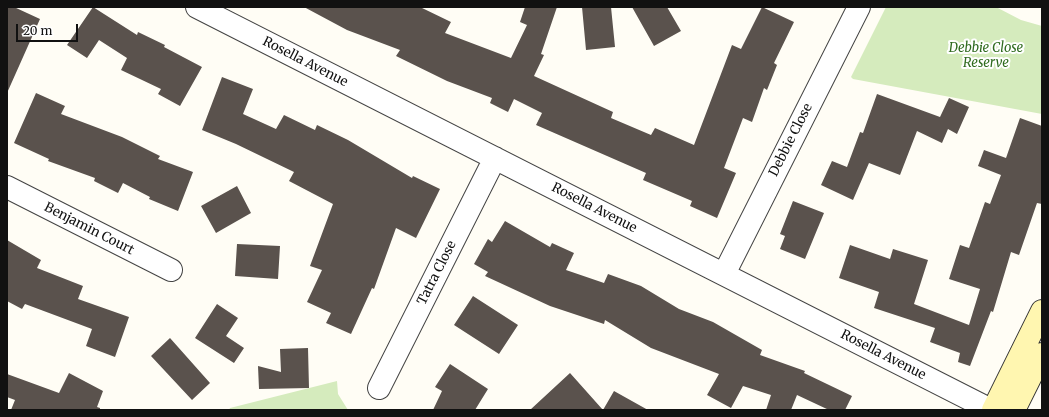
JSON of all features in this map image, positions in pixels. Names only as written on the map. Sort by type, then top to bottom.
[{"type":"main road","points":[[992,410],[1042,311]]},
{"type":"main road","points":[[1014,410],[1042,354]]},
{"type":"street","name":"Rosella Avenue","points":[[197,7],[992,410]]},
{"type":"street","name":"Debbie Close","points":[[724,274],[859,7]]},
{"type":"street","name":"Tatra Close","points":[[379,388],[495,158]]},
{"type":"street","name":"Benjamin Court","points":[[7,187],[171,270]]},
{"type":"green space","name":"Debbie Close Reserve","points":[[886,7],[996,7],[1021,20],[1042,26],[1042,114],[853,79],[851,77]]},
{"type":"green space","points":[[337,381],[338,394],[348,410],[229,410],[230,408]]},
{"type":"building","points":[[7,7],[14,7],[40,19],[7,93]]},
{"type":"building","points":[[93,7],[137,35],[138,32],[165,45],[164,47],[202,67],[180,106],[158,94],[161,89],[121,70],[127,58],[99,40],[87,58],[67,45]]},
{"type":"building","points":[[304,7],[420,7],[451,22],[445,33],[511,58],[527,25],[520,22],[525,7],[557,7],[541,54],[544,55],[534,76],[613,112],[611,118],[651,135],[655,128],[694,145],[732,45],[741,49],[762,7],[794,22],[774,63],[777,65],[767,90],[764,88],[752,122],[743,118],[724,168],[736,173],[717,218],[690,206],[692,201],[643,180],[646,173],[536,125],[542,113],[514,99],[508,112],[490,103],[492,98],[447,81],[396,56],[400,50],[347,30]]},
{"type":"building","points":[[582,7],[611,7],[615,47],[586,50]]},
{"type":"building","points":[[632,7],[667,7],[681,31],[654,46]]},
{"type":"building","points":[[222,77],[253,89],[243,114],[276,129],[284,115],[315,130],[317,125],[348,140],[412,178],[413,176],[440,189],[416,238],[396,228],[374,289],[372,288],[351,334],[326,323],[331,313],[307,302],[322,270],[310,266],[333,204],[289,181],[294,172],[236,144],[202,130]]},
{"type":"building","points":[[36,93],[65,106],[61,114],[122,137],[160,156],[158,159],[193,172],[178,211],[149,199],[150,197],[123,183],[118,193],[94,181],[95,178],[48,161],[49,159],[14,143]]},
{"type":"building","points":[[877,94],[940,117],[949,98],[969,107],[957,134],[948,129],[942,143],[917,131],[900,175],[869,163],[853,200],[821,185],[832,161],[847,167],[860,132],[863,133]]},
{"type":"building","points":[[1020,118],[1042,126],[1042,204],[1037,203],[1019,255],[1011,252],[993,312],[991,311],[970,366],[958,362],[960,353],[930,342],[935,328],[874,308],[879,292],[839,278],[850,245],[890,259],[893,249],[928,260],[914,304],[969,325],[980,289],[949,279],[960,245],[969,248],[985,202],[990,204],[1001,175],[978,166],[984,150],[1006,158]]},
{"type":"building","points":[[237,186],[251,213],[216,233],[201,206]]},
{"type":"building","points":[[793,201],[824,213],[805,259],[780,249],[785,236],[780,234]]},
{"type":"building","points":[[505,221],[550,247],[552,243],[574,253],[566,270],[604,283],[608,274],[641,286],[679,309],[713,322],[762,350],[760,355],[805,371],[804,373],[852,396],[845,410],[829,410],[797,395],[791,410],[766,410],[771,395],[743,386],[731,408],[707,395],[719,374],[651,348],[605,320],[604,324],[550,306],[485,276],[488,272],[474,264],[488,239],[492,242]]},
{"type":"building","points":[[7,240],[41,260],[37,268],[83,286],[78,299],[129,317],[115,357],[86,346],[92,329],[25,304],[22,309],[7,301]]},
{"type":"building","points":[[237,244],[280,246],[278,279],[235,276]]},
{"type":"building","points":[[473,296],[518,325],[499,354],[454,325]]},
{"type":"building","points":[[217,304],[238,318],[226,336],[244,348],[234,363],[195,338]]},
{"type":"building","points":[[170,338],[210,383],[192,400],[151,356]]},
{"type":"building","points":[[308,348],[309,388],[259,389],[258,366],[281,372],[280,349]]},
{"type":"building","points":[[450,364],[488,389],[475,410],[433,410],[442,391],[435,387]]},
{"type":"building","points":[[69,373],[103,391],[97,407],[100,408],[100,410],[11,410],[15,400],[7,397],[7,374],[59,393]]},
{"type":"building","points":[[570,373],[603,410],[530,410]]},
{"type":"building","points":[[614,391],[648,410],[603,410]]}]
